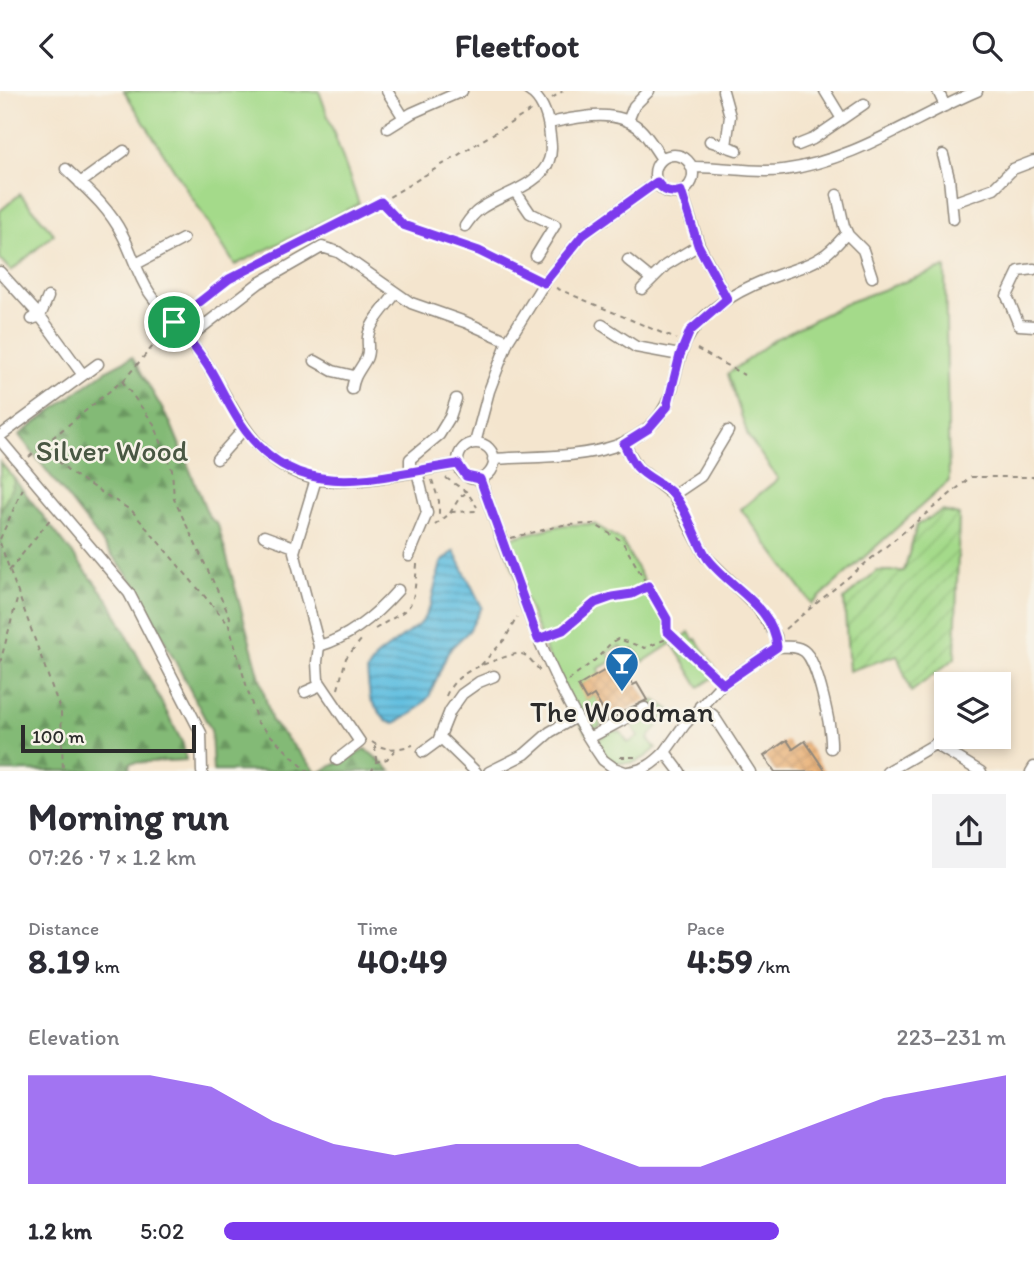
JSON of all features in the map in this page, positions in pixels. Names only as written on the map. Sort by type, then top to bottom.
[{"type":"street","points":[[387,91],[404,118]]},
{"type":"street","points":[[388,128],[462,91]]},
{"type":"street","points":[[465,226],[480,208],[536,178],[546,167],[551,146],[548,123],[542,104],[535,94],[529,91]]},
{"type":"street","points":[[628,121],[634,106],[649,91]]},
{"type":"street","points":[[710,141],[732,148],[730,116],[723,91]]},
{"type":"street","points":[[825,91],[842,119]]},
{"type":"street","points":[[938,91],[945,106]]},
{"type":"street","points":[[691,167],[780,170],[823,162],[870,144],[977,91]]},
{"type":"street","points":[[798,145],[813,139],[864,104]]},
{"type":"street","points":[[548,123],[586,115],[617,117],[639,129],[663,159]]},
{"type":"street","points":[[80,183],[124,151]]},
{"type":"street","points":[[943,155],[949,178],[953,219]]},
{"type":"street","points":[[681,156],[691,167],[692,180],[681,191],[665,191],[657,182],[655,169],[663,159],[681,156]]},
{"type":"street","points":[[952,203],[994,188],[1013,169],[1034,160]]},
{"type":"street","points":[[66,169],[116,223],[149,292],[205,361],[244,429],[281,466],[316,479],[353,479],[458,464]]},
{"type":"street","points":[[475,443],[489,391],[508,341],[544,283],[583,235],[657,182]]},
{"type":"street","points":[[515,191],[530,213],[555,225],[536,255]]},
{"type":"street","points":[[681,191],[698,245],[727,299]]},
{"type":"street","points":[[837,195],[847,233],[863,250],[872,277]]},
{"type":"street","points":[[493,459],[591,452],[624,444],[648,429],[667,407],[680,355],[690,331],[727,299],[821,258],[847,233]]},
{"type":"street","points":[[136,264],[183,239]]},
{"type":"street","points":[[642,289],[650,278],[681,254],[698,245]]},
{"type":"street","points":[[188,338],[259,283],[322,247],[338,253],[420,307],[465,322],[508,341]]},
{"type":"street","points":[[628,260],[650,278]]},
{"type":"street","points":[[1034,269],[1018,271],[1007,296],[1020,325],[1034,326]]},
{"type":"street","points":[[0,272],[83,375]]},
{"type":"street","points":[[352,389],[354,376],[367,357],[371,329],[395,293]]},
{"type":"street","points":[[36,317],[48,297]]},
{"type":"street","points":[[602,324],[636,347],[680,355]]},
{"type":"street","points":[[315,361],[333,371],[354,376]]},
{"type":"street","points":[[98,364],[0,438],[129,593],[201,733],[202,771]]},
{"type":"street","points":[[413,558],[427,513],[410,462],[413,455],[439,435],[450,417],[456,399]]},
{"type":"street","points":[[217,459],[244,429]]},
{"type":"street","points":[[673,495],[701,476],[728,432]]},
{"type":"street","points":[[475,443],[488,447],[493,459],[491,471],[480,479],[466,476],[458,464],[461,450],[475,443]]},
{"type":"street","points":[[624,444],[638,468],[673,495],[706,557],[748,596],[768,621],[776,641]]},
{"type":"street","points":[[316,479],[294,547],[319,646],[317,675],[360,742],[337,760]]},
{"type":"street","points":[[480,479],[538,639],[563,693],[603,760],[624,771]]},
{"type":"street","points":[[264,536],[294,547]]},
{"type":"street","points":[[319,646],[337,641],[370,618],[383,608],[398,590]]},
{"type":"street","points":[[640,771],[653,765],[700,706],[723,684],[776,641]]},
{"type":"street","points":[[776,641],[798,647],[812,659],[831,734],[831,748]]},
{"type":"street","points":[[424,752],[440,737],[450,711],[461,694],[494,676]]},
{"type":"street","points":[[305,692],[321,685]]},
{"type":"street","points":[[700,706],[713,715],[749,771]]},
{"type":"street","points":[[589,738],[645,708]]},
{"type":"street","points":[[491,771],[525,754],[550,732],[576,717]]},
{"type":"street","points":[[440,737],[475,771]]},
{"type":"street","points":[[889,771],[935,744],[979,771]]},
{"type":"street","points":[[665,752],[679,771]]},
{"type":"path","points":[[20,464],[122,381],[174,322],[229,279],[381,202],[563,91]]},
{"type":"path","points":[[381,202],[403,225],[479,251],[544,283],[685,342],[744,375]]},
{"type":"path","points":[[122,381],[154,424],[172,470],[174,499],[230,617],[229,626],[257,722],[307,771]]},
{"type":"path","points":[[42,446],[72,474],[132,511],[229,626]]},
{"type":"path","points":[[0,539],[29,475]]},
{"type":"path","points":[[444,477],[467,492],[479,511],[450,514]]},
{"type":"path","points":[[776,641],[971,477],[1034,477]]},
{"type":"path","points":[[435,526],[450,514],[460,497],[467,492]]},
{"type":"path","points":[[9,572],[58,509]]},
{"type":"path","points":[[502,540],[564,525],[594,524],[622,541],[667,619],[667,631],[723,684]]},
{"type":"path","points":[[0,543],[61,712],[63,771]]},
{"type":"path","points":[[374,630],[405,613],[412,603],[413,558]]},
{"type":"path","points":[[538,639],[563,630],[595,603],[632,594],[648,586]]},
{"type":"path","points":[[0,663],[19,593]]},
{"type":"path","points":[[480,666],[505,639],[525,604]]},
{"type":"path","points":[[339,696],[338,688],[346,658],[368,635]]},
{"type":"path","points":[[563,693],[570,679],[600,655],[607,644],[618,639],[645,648],[664,640],[671,643]]},
{"type":"path","points":[[444,702],[453,684],[463,674],[480,666],[521,653],[541,672],[551,667]]},
{"type":"path","points":[[370,740],[374,745],[376,762],[372,771]]},
{"type":"path","points":[[376,762],[387,759],[395,750],[414,744]]},
{"type":"path","points":[[374,745],[395,750]]},
{"type":"path","points":[[612,755],[643,756]]},
{"type":"green space","points":[[124,91],[319,91],[359,204],[235,265]]},
{"type":"green space","points":[[20,194],[54,234],[11,271],[0,259],[0,211]]},
{"type":"green space","points":[[945,267],[949,481],[812,604],[741,509],[778,479],[748,436],[728,374],[775,339],[849,302]]},
{"type":"green space","name":"Silver Wood","points":[[132,357],[171,424],[209,517],[218,525],[272,722],[316,771],[213,771],[211,730],[136,586],[19,435],[107,370]]},
{"type":"green space","points":[[0,462],[15,480],[0,512]]},
{"type":"green space","name":"Silver Wood","points":[[15,480],[110,602],[183,744],[186,760],[130,763],[129,771],[0,771],[0,512]]},
{"type":"green space","points":[[942,511],[959,515],[955,658],[911,692],[897,655],[849,671],[844,599],[877,571],[904,571],[917,525]]},
{"type":"green space","points":[[594,524],[622,541],[672,633],[680,640],[689,632],[719,674],[699,687],[672,643],[643,662],[634,649],[626,653],[620,646],[608,653],[612,661],[598,669],[600,673],[587,699],[594,695],[600,704],[591,709],[601,726],[586,733],[561,689],[502,540],[563,525]]},
{"type":"green space","points":[[655,700],[670,710],[648,739],[656,748],[644,758],[632,763],[603,760],[594,742],[612,731],[621,732],[628,743],[638,737],[632,724],[638,711]]},
{"type":"green space","points":[[366,749],[391,771],[322,771]]},
{"type":"water","points":[[454,551],[482,607],[469,631],[449,650],[429,697],[413,713],[395,723],[386,721],[370,699],[367,671],[377,656],[422,622],[430,606],[441,563]]},
{"type":"building","points":[[619,662],[633,685],[637,683],[647,700],[608,719],[594,695],[586,700],[578,686]]},
{"type":"building","points":[[787,740],[793,749],[805,741],[825,771],[774,771],[764,756]]},
{"type":"place","name":"The Woodman","points":[[622,693]]},
{"type":"route","points":[[657,182],[665,191],[681,191],[698,245],[727,299],[690,331],[680,355],[667,407],[648,429],[624,444],[638,468],[673,495],[706,557],[748,596],[768,621],[776,636],[777,647],[723,684],[667,631],[667,619],[648,586],[632,594],[595,603],[563,630],[538,639],[480,479],[466,476],[458,464],[400,474],[332,481],[316,479],[281,466],[250,437],[205,361],[174,322],[229,279],[381,202],[403,225],[479,251],[544,283],[583,235],[657,182]]}]
